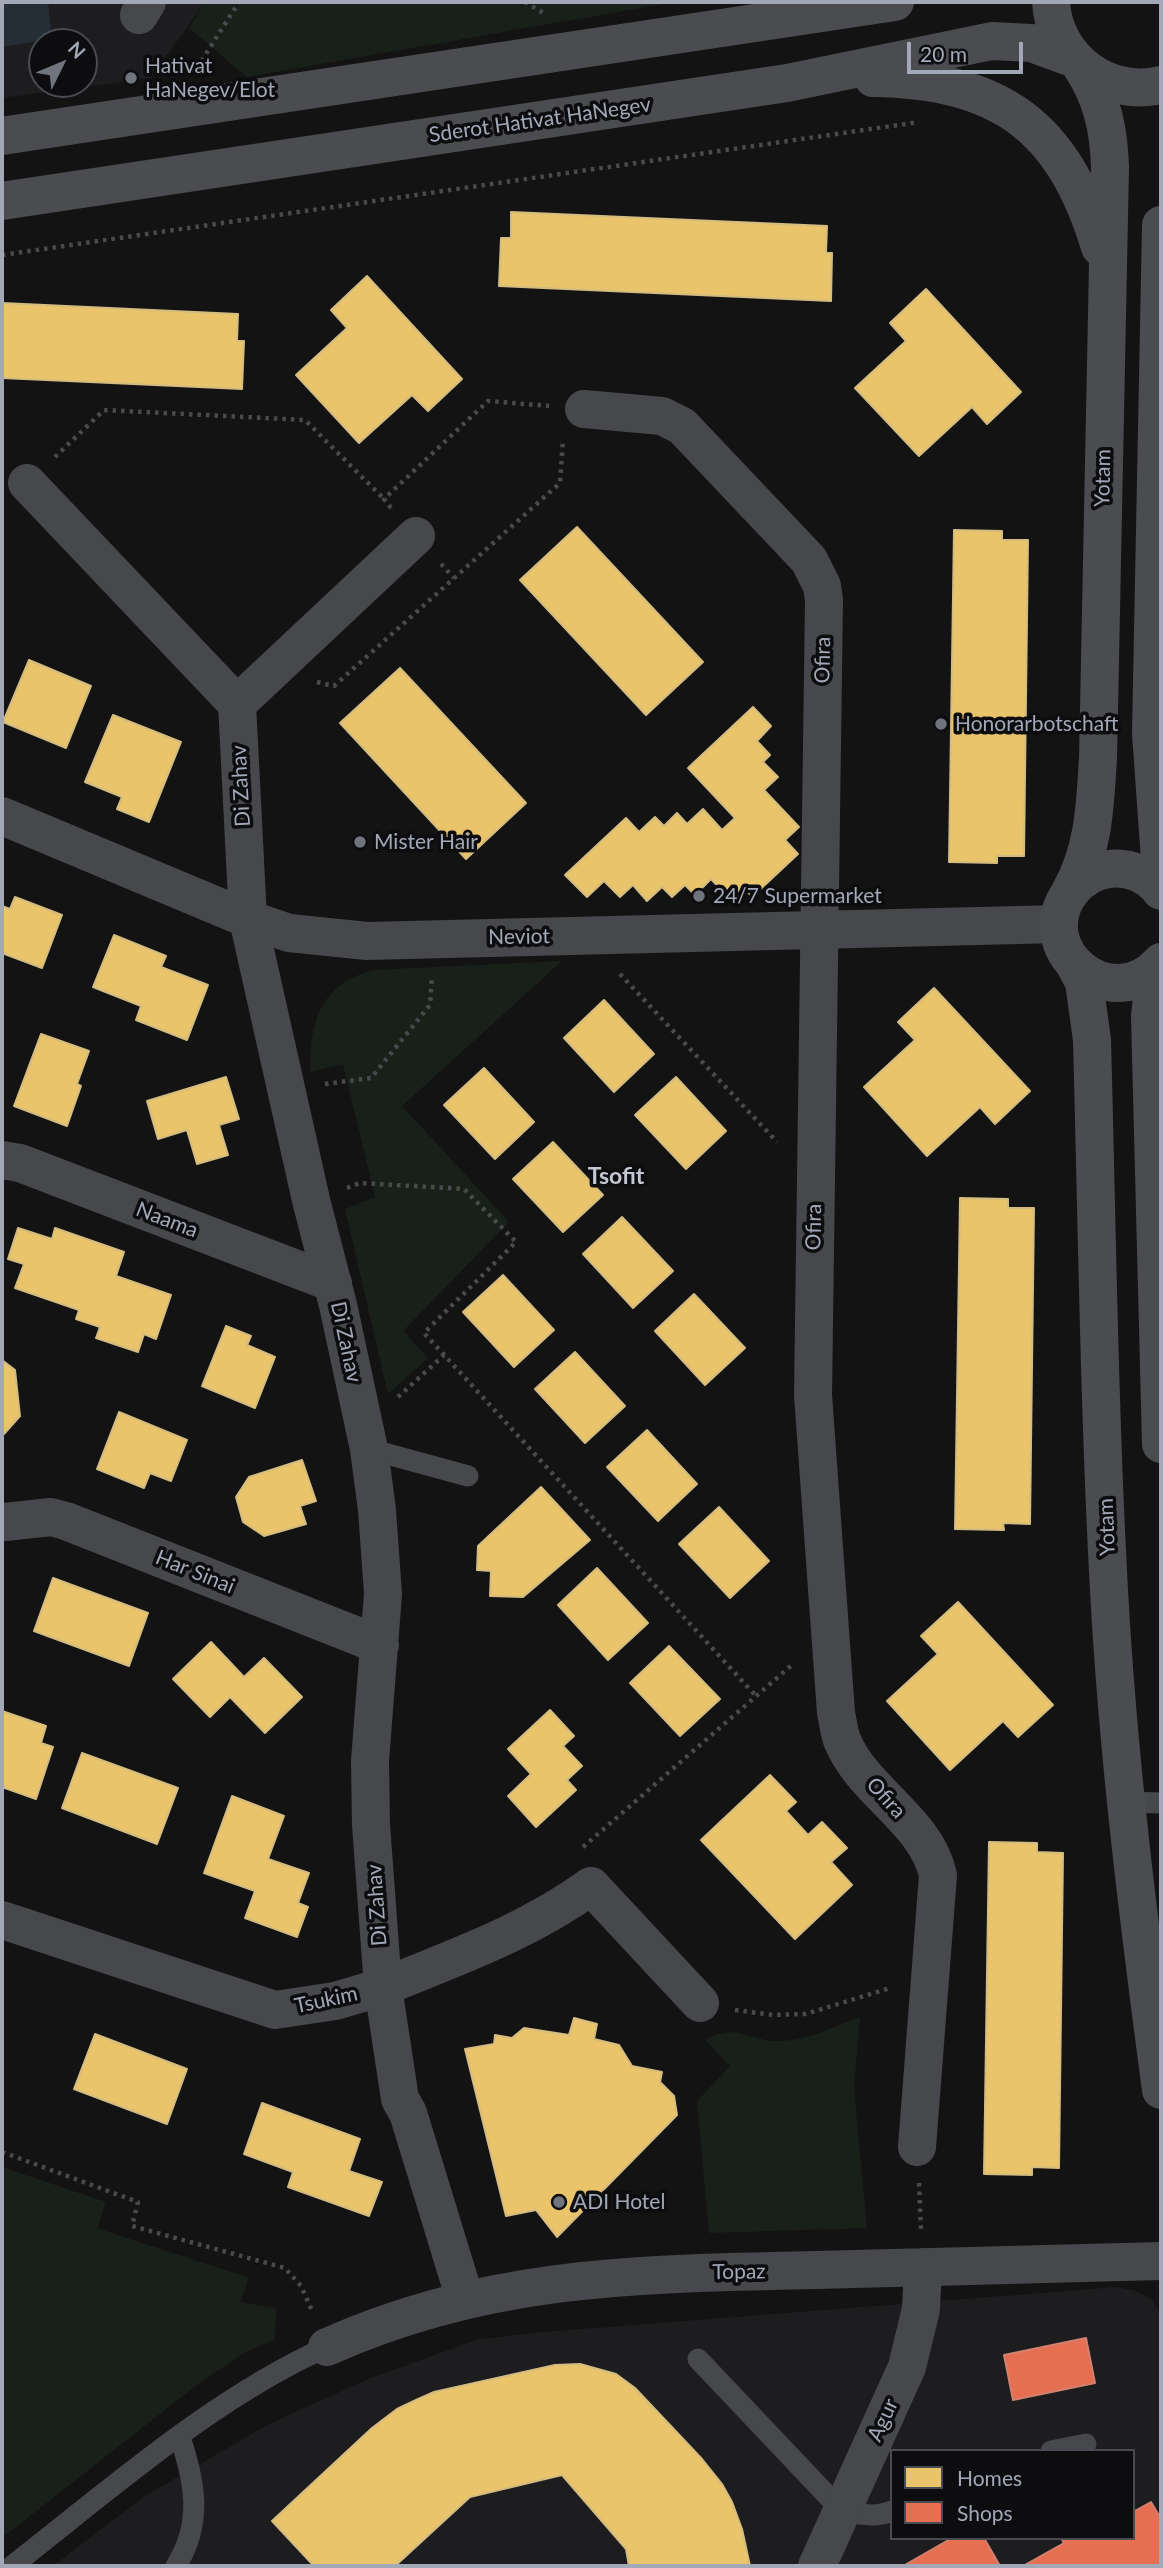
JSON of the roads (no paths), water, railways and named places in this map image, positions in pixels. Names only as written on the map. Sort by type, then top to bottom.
[{"type":"main road","points":[[2,136],[895,2]]},
{"type":"main road","name":"Yotam","points":[[1051,2],[1056,29],[1091,80],[1108,133],[1108,272],[1098,758],[1087,853],[1083,869],[1065,908],[1063,945],[1084,982],[1092,1040],[1108,1568],[1144,1803],[1140,1929],[1161,2090]]},
{"type":"main road","name":"Sderot Hativat HaNegev","points":[[2,201],[787,83],[992,41],[1031,43],[1078,63],[1104,80],[1120,86],[1137,88],[1161,85]]},
{"type":"main road","points":[[787,83],[851,78],[908,79],[957,87],[1000,103],[1037,130],[1067,167],[1090,215],[1108,272]]},
{"type":"main road","points":[[1161,225],[1151,733],[1161,874]]},
{"type":"main road","points":[[1065,908],[1087,877],[1107,869],[1140,874],[1161,891]]},
{"type":"main road","points":[[1075,965],[1093,978],[1115,983],[1137,980],[1161,964]]},
{"type":"main road","points":[[1161,964],[1151,1007],[1156,1081],[1161,1444]]},
{"type":"street","name":"Ofira","points":[[575,408],[662,416],[682,426],[808,561],[816,572],[824,600],[813,1395],[836,1713],[842,1739],[850,1756],[869,1781],[918,1835],[935,1863],[938,1875],[917,2147]]},
{"type":"street","points":[[27,483],[237,704],[416,536]]},
{"type":"street","name":"Di Zahav","points":[[237,704],[248,919],[367,1438],[382,1556],[383,1594],[370,1760],[371,1825],[383,1987]]},
{"type":"street","name":"Neviot","points":[[2,816],[248,919],[289,933],[326,938],[367,941],[818,929],[1065,908]]},
{"type":"street","name":"Naama","points":[[2,1160],[20,1163],[333,1283]]},
{"type":"street","name":"Har Sinai","points":[[3,1525],[51,1517],[66,1521],[380,1645]]},
{"type":"street","points":[[383,1987],[514,1934],[591,1886],[700,2003]]},
{"type":"street","name":"Tsukim","points":[[2,1920],[275,2010],[335,2001],[383,1987],[400,2099],[408,2113],[466,2299]]},
{"type":"street","name":"Topaz","points":[[327,2347],[362,2332],[466,2299],[516,2288],[613,2276],[1161,2261]]},
{"type":"street","name":"Agur","points":[[817,2566],[907,2367],[921,2309],[923,2267]]},
{"type":"lane","points":[[367,1438],[468,1476]]},
{"type":"lane","points":[[12,2566],[180,2437],[260,2382],[327,2347]]},
{"type":"lane","points":[[698,2359],[842,2511],[873,2515],[890,2512]]},
{"type":"lane","points":[[176,2566],[184,2554],[193,2528],[195,2500],[191,2471],[180,2437]]},
{"type":"lane","points":[[1061,2449],[1086,2444]]},
{"type":"place","name":"Hativat HaNegev/Elot","points":[[131,78]]},
{"type":"place","name":"Honorarbotschaft","points":[[941,724]]},
{"type":"place","name":"Mister Hair","points":[[360,842]]},
{"type":"place","name":"24/7 Supermarket","points":[[699,896]]},
{"type":"place","name":"ADI Hotel","points":[[559,2202]]},
{"type":"district","name":"Tsofit","points":[[616,1177]]}]
